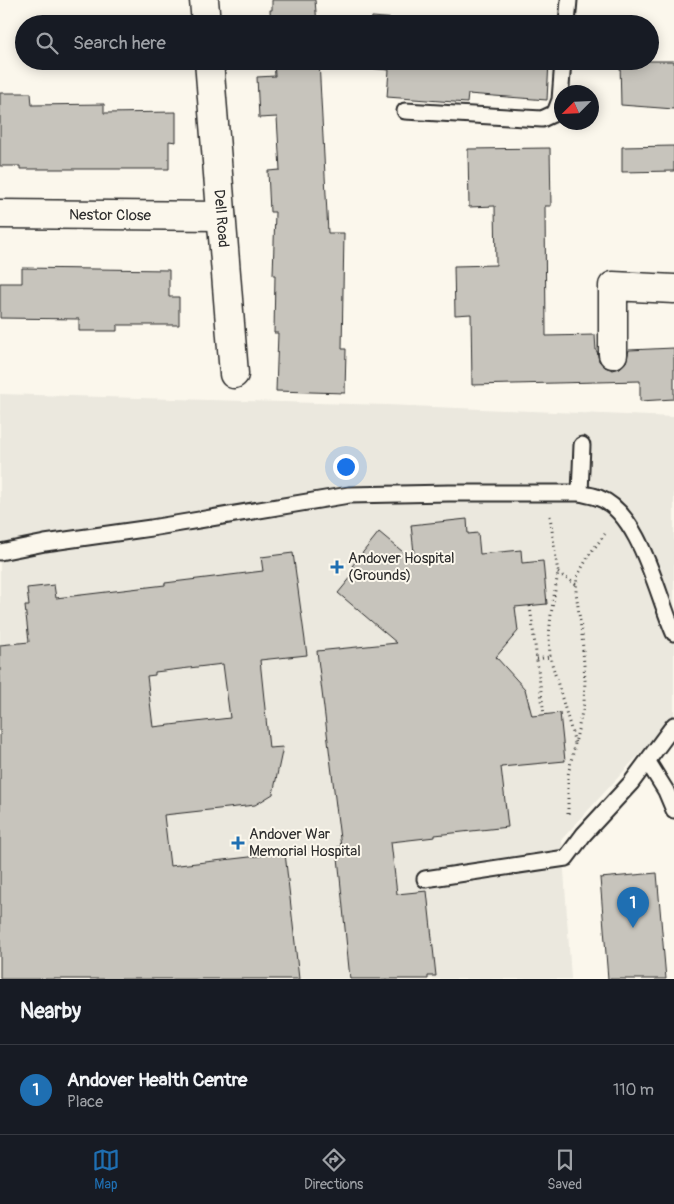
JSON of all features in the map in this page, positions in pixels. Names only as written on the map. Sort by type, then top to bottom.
[{"type":"street","points":[[204,0],[205,15]]},
{"type":"street","name":"Dell Road","points":[[210,70],[234,374]]},
{"type":"street","name":"Nestor Close","points":[[0,214],[221,216]]},
{"type":"street","points":[[613,354],[613,286],[674,288]]},
{"type":"lane","points":[[568,15],[569,0]]},
{"type":"lane","points":[[405,111],[542,119],[555,112],[560,100],[562,70]]},
{"type":"lane","points":[[580,493],[582,445]]},
{"type":"lane","points":[[0,552],[45,543],[151,528],[349,495],[449,492],[580,493],[600,498],[620,514],[636,533],[674,633]]},
{"type":"lane","points":[[425,879],[566,858],[584,834],[648,762],[674,725]]},
{"type":"lane","points":[[648,762],[666,791],[674,810]]},
{"type":"path","points":[[545,493],[558,573],[550,622],[550,657],[576,743]]},
{"type":"path","points":[[584,834],[568,816],[568,775],[584,703],[585,680],[576,585],[577,577],[589,554],[620,514]]},
{"type":"path","points":[[558,573],[576,585]]},
{"type":"path","points":[[530,606],[544,714]]},
{"type":"path","points":[[537,659],[550,657]]},
{"type":"shaded area","name":"Andover Hospital (Grounds)","points":[[0,394],[387,405],[674,417],[674,716],[562,839],[571,979],[0,979]]},
{"type":"building","points":[[272,0],[315,0],[316,15],[270,15],[270,10],[272,10]]},
{"type":"building","points":[[659,61],[674,61],[674,109],[621,105],[620,70],[659,70]]},
{"type":"building","points":[[275,70],[319,70],[328,233],[344,233],[342,349],[346,349],[345,393],[276,391],[278,333],[274,333],[275,275],[273,275],[275,212],[270,212],[268,171],[280,170],[277,117],[259,118],[257,77],[275,76]]},
{"type":"building","points":[[389,70],[549,70],[547,100],[468,94],[467,103],[387,97]]},
{"type":"building","points":[[0,93],[31,93],[32,105],[104,104],[104,113],[176,112],[176,142],[169,141],[169,169],[20,169],[20,166],[0,166]]},
{"type":"building","points":[[674,146],[674,171],[622,172],[622,147]]},
{"type":"building","points":[[550,148],[551,206],[545,206],[546,336],[595,335],[599,361],[605,367],[613,370],[620,368],[626,362],[629,350],[674,348],[674,399],[640,401],[640,381],[472,385],[471,314],[455,315],[454,266],[496,265],[495,206],[469,207],[468,149]]},
{"type":"building","points":[[22,268],[169,270],[169,297],[179,297],[179,325],[117,325],[117,331],[79,331],[79,319],[0,318],[0,283],[22,283]]},
{"type":"building","points":[[467,519],[468,534],[478,533],[480,554],[521,550],[522,563],[543,561],[547,604],[515,607],[518,631],[496,657],[525,689],[532,716],[560,713],[565,761],[501,767],[508,827],[391,842],[397,894],[427,891],[436,976],[428,976],[428,979],[350,979],[337,847],[341,847],[317,651],[397,643],[338,593],[357,570],[352,566],[379,532],[415,562],[411,525]]},
{"type":"building","name":"Andover War Memorial Hospital","points":[[293,553],[307,655],[260,660],[269,748],[283,747],[273,794],[255,805],[164,815],[170,866],[285,853],[299,979],[0,979],[0,645],[29,642],[25,606],[29,606],[27,588],[54,585],[56,598],[165,585],[165,583],[263,571],[261,557]],"holes":[[[223,664],[230,718],[153,727],[147,676],[155,675],[155,672]]]},
{"type":"building","points":[[657,873],[666,979],[608,979],[600,878]]},
{"type":"place","name":"Andover Hospital (Grounds)","points":[[337,567]]},
{"type":"place","name":"Andover War Memorial Hospital","points":[[238,843]]},
{"type":"place","name":"Andover Health Centre","points":[[633,928]]}]
